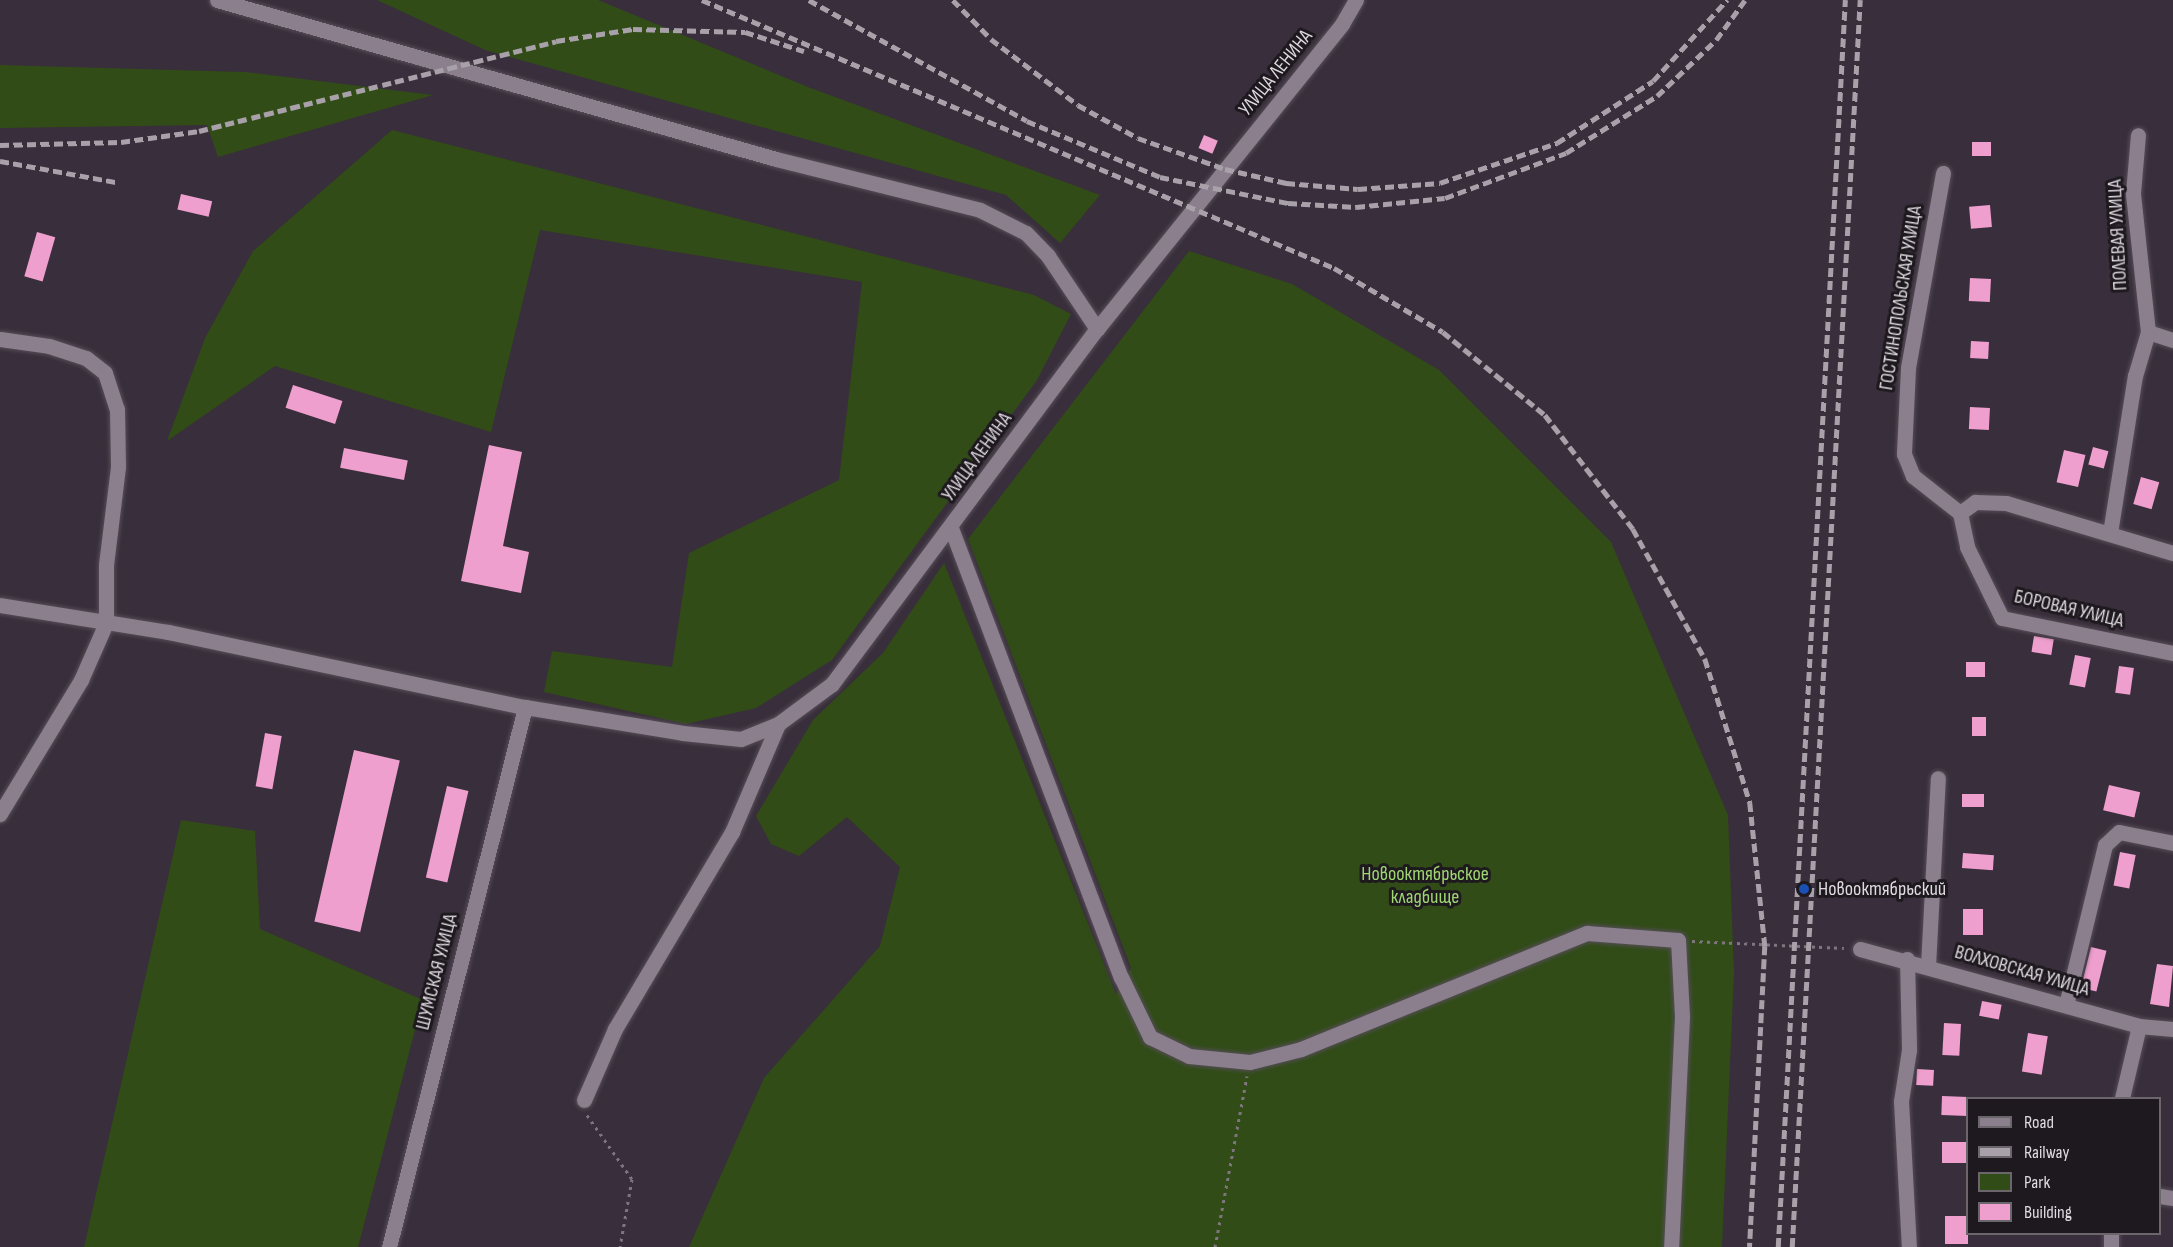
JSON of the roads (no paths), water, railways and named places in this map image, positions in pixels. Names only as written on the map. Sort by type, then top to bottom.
[{"type":"street","points":[[217,0],[776,159],[980,210],[1026,233],[1048,256],[1097,328]]},
{"type":"street","name":"УЛИЦА ЛЕНИНА","points":[[0,605],[106,623],[525,707],[741,739],[778,724],[832,684],[951,528],[1097,328],[1342,24],[1356,0]]},
{"type":"street","name":"ПОЛЕВАЯ УЛИЦА","points":[[2138,135],[2133,193],[2148,332]]},
{"type":"street","name":"ГОСТИНОПОЛЬСКАЯ УЛИЦА","points":[[1943,173],[1908,368],[1904,454],[1913,476],[1960,513]]},
{"type":"street","points":[[2110,533],[2135,376],[2148,332],[2173,340]]},
{"type":"street","points":[[0,339],[58,349],[86,358],[105,373],[117,409],[106,623],[81,680],[0,814]]},
{"type":"street","points":[[1960,513],[1975,502],[2006,503],[2173,553]]},
{"type":"street","name":"БОРОВАЯ УЛИЦА","points":[[1960,513],[1967,547],[2002,618],[2173,653]]},
{"type":"street","points":[[951,528],[1120,976],[1150,1037],[1189,1056],[1250,1062],[1301,1049],[1587,933],[1678,940],[1682,1017],[1671,1247]]},
{"type":"street","name":"ШУМСКАЯ УЛИЦА","points":[[389,1247],[525,707]]},
{"type":"street","points":[[584,1100],[615,1029],[732,832],[778,724]]},
{"type":"street","points":[[1928,966],[1938,778]]},
{"type":"street","points":[[2066,1005],[2105,845],[2120,832],[2173,843]]},
{"type":"street","name":"ВОЛХОВСКАЯ УЛИЦА","points":[[1860,949],[1907,959],[2139,1026],[2173,1029]]},
{"type":"street","points":[[1907,959],[1909,1050],[1900,1101],[1909,1247]]},
{"type":"street","points":[[2122,1097],[2139,1026]]},
{"type":"railway","points":[[702,0],[1334,268],[1443,332],[1545,415],[1633,529],[1705,659],[1750,803],[1765,946],[1750,1247]]},
{"type":"railway","points":[[809,0],[1027,121],[1160,177],[1288,203],[1356,207],[1445,198],[1566,153],[1657,96],[1716,40],[1745,0]]},
{"type":"railway","points":[[953,0],[991,39],[1078,105],[1138,138],[1225,169],[1286,183],[1358,189],[1440,183],[1557,143],[1653,81],[1727,0]]},
{"type":"railway","points":[[1778,1247],[1845,0]]},
{"type":"railway","points":[[1792,1247],[1860,0]]},
{"type":"railway","points":[[0,145],[121,142],[199,131],[556,41],[633,29],[745,32],[804,51]]},
{"type":"railway","points":[[0,161],[116,182]]},
{"type":"place","name":"Новооктябрьский","points":[[1804,889]]},
{"type":"park label","name":"Новооктябрьское кладбище","points":[[1425,886]]}]
